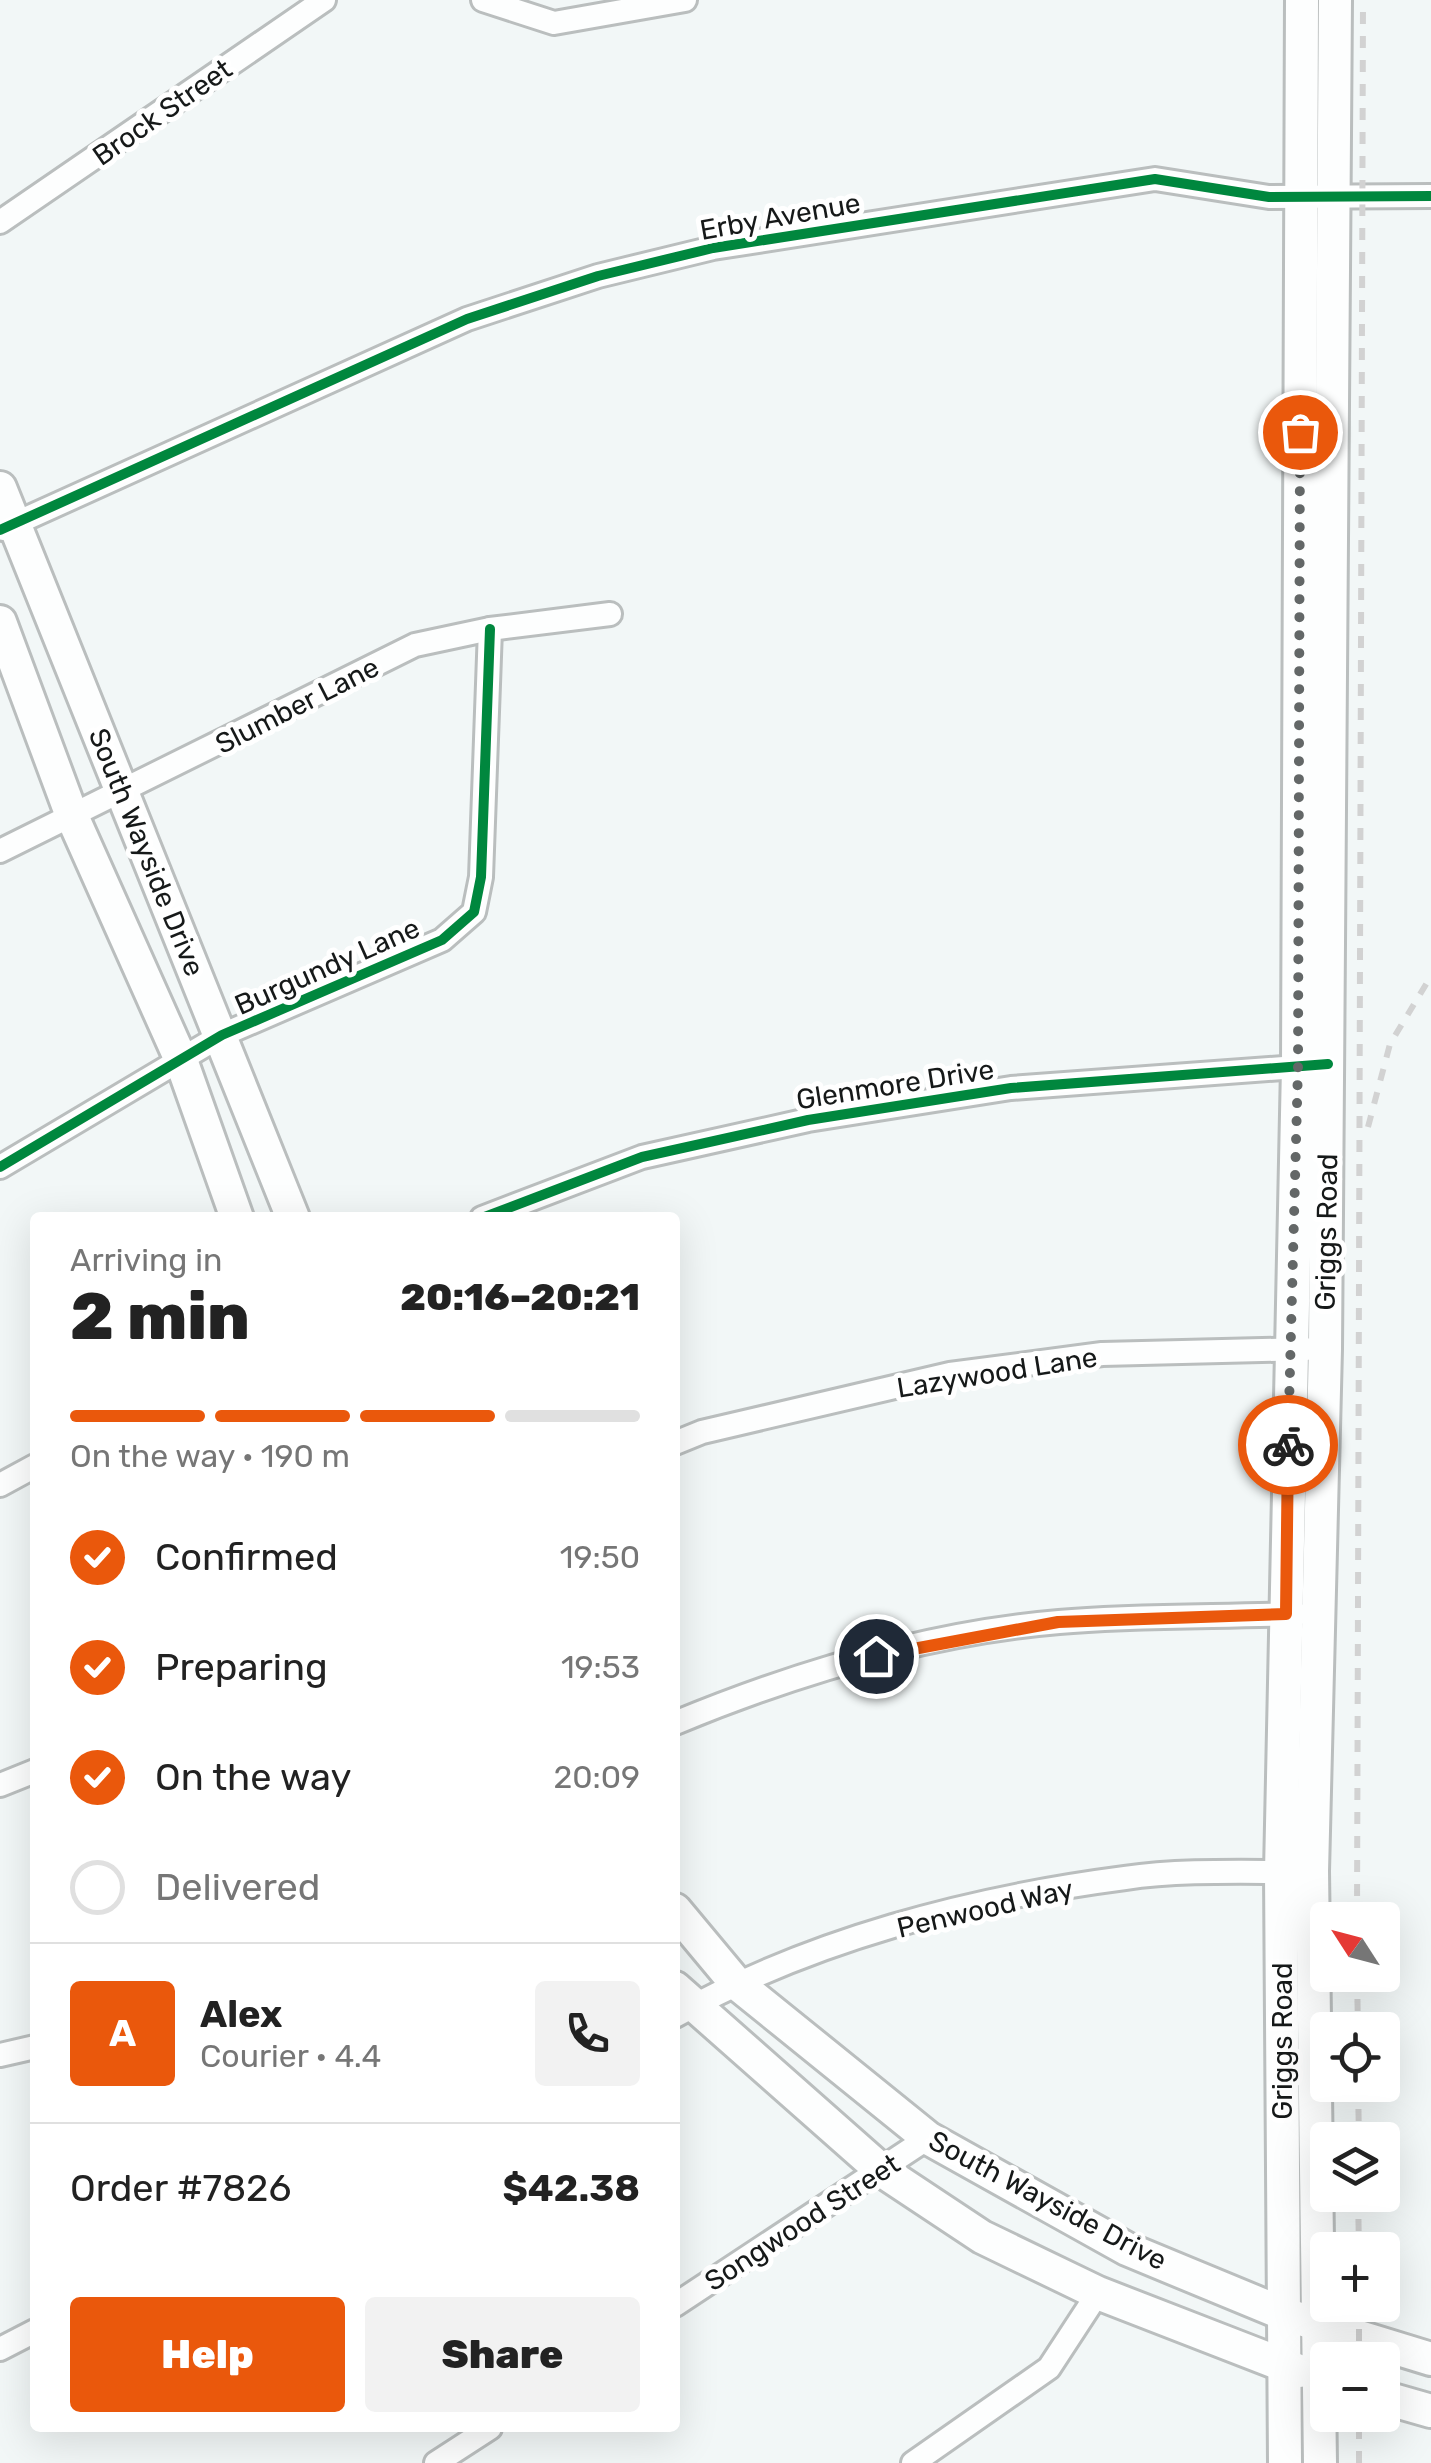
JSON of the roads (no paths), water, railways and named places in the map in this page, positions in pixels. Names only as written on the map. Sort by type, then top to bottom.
[{"type":"main road","name":"Griggs Road","points":[[1302,0],[1318,195]]},
{"type":"main road","name":"Griggs Road","points":[[1285,2463],[1284,2314],[1302,1613],[1325,1349],[1313,1065],[1318,195],[1335,0]]},
{"type":"main road","name":"South Wayside Drive","points":[[0,488],[7,527],[222,1035],[291,1212]]},
{"type":"main road","name":"South Wayside Drive","points":[[0,622],[72,816],[181,1060],[235,1212]]},
{"type":"main road","name":"Griggs Road","points":[[1302,1613],[1290,1349],[1313,1065]]},
{"type":"main road","name":"Griggs Road","points":[[1296,1872],[1319,2342]]},
{"type":"main road","name":"South Wayside Drive","points":[[680,1916],[735,1982],[928,2138],[1127,2249],[1284,2314],[1431,2360]]},
{"type":"main road","name":"South Wayside Drive","points":[[681,2004],[881,2170],[982,2237],[1098,2294],[1310,2375]]},
{"type":"main road","points":[[1400,2402],[1431,2411]]},
{"type":"main road","name":"Griggs Road","points":[[1320,2463],[1321,2432]]},
{"type":"street","name":"Brock Street","points":[[0,222],[324,0]]},
{"type":"street","points":[[483,0],[554,24],[684,0]]},
{"type":"street","name":"Erby Avenue","points":[[7,527],[468,320],[598,276],[712,248],[1155,179],[1268,196],[1431,196]]},
{"type":"street","name":"Slumber Lane","points":[[0,851],[415,646],[490,629],[610,614]]},
{"type":"street","name":"Burgundy Lane","points":[[0,1167],[222,1035],[442,940],[474,912],[482,877],[490,629]]},
{"type":"street","name":"Glenmore Drive","points":[[498,1212],[642,1157],[808,1120],[1011,1088],[1313,1065]]},
{"type":"street","name":"Lazywood Lane","points":[[680,1441],[702,1432],[950,1374],[1102,1354],[1325,1349]]},
{"type":"street","points":[[0,1485],[30,1469]]},
{"type":"street","points":[[680,1721],[751,1692],[907,1647],[1058,1622],[1302,1613]]},
{"type":"street","points":[[0,1785],[30,1773]]},
{"type":"street","name":"Penwood Way","points":[[681,2004],[930,1916],[1127,1877],[1296,1872]]},
{"type":"street","points":[[0,2055],[30,2048]]},
{"type":"street","name":"Songwood Street","points":[[680,2302],[928,2138]]},
{"type":"street","points":[[913,2463],[1049,2368],[1098,2294]]},
{"type":"street","points":[[0,2349],[30,2334]]},
{"type":"street","points":[[441,2462],[484,2432]]},
{"type":"railway","points":[[1357,1902],[1363,0]]},
{"type":"railway","points":[[1368,1127],[1390,1044],[1431,976]]},
{"type":"railway","points":[[1357,1992],[1358,2012]]},
{"type":"railway","points":[[1358,2102],[1359,2122]]},
{"type":"railway","points":[[1358,2212],[1359,2232]]},
{"type":"railway","points":[[1359,2322],[1359,2342]]},
{"type":"railway","points":[[1359,2432],[1359,2463]]}]
